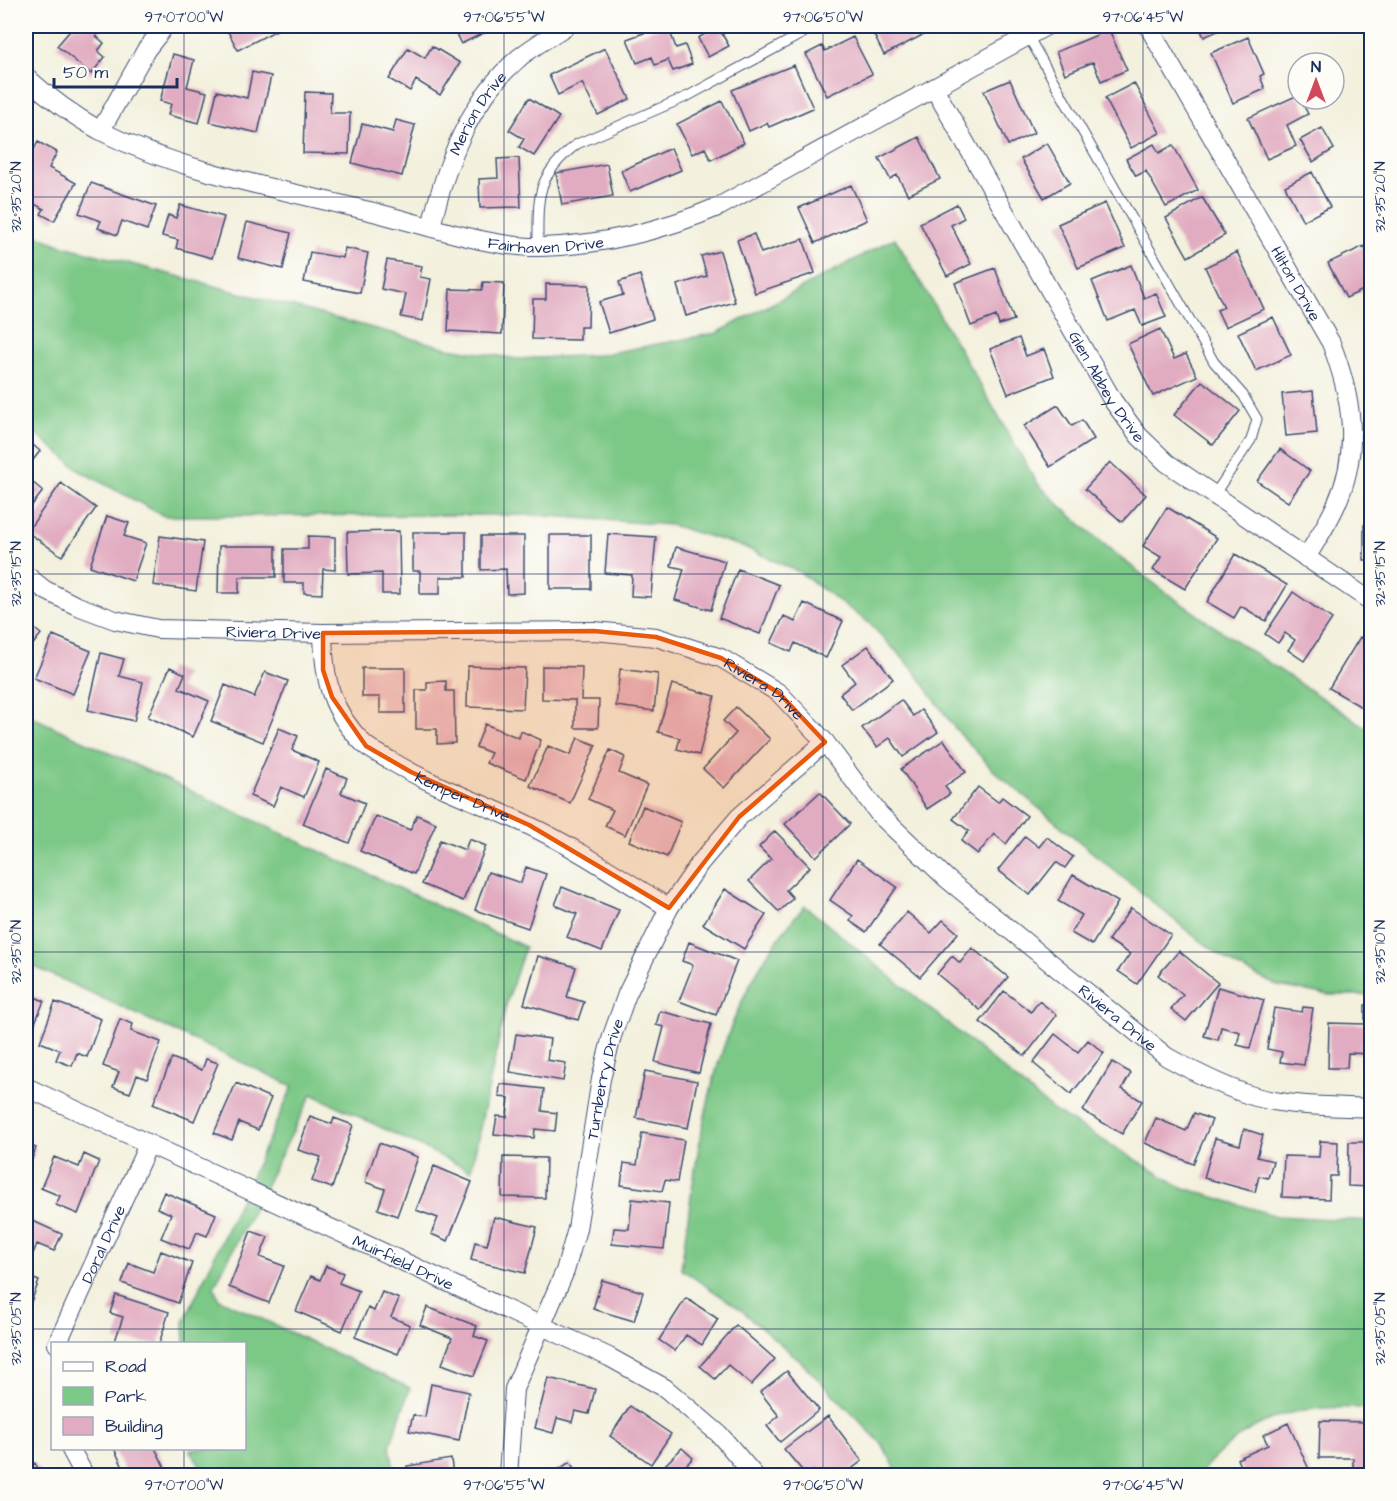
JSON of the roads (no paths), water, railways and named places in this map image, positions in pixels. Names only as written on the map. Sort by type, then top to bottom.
[{"type":"street","points":[[100,130],[146,50],[165,26]]},
{"type":"street","name":"Merion Drive","points":[[431,227],[443,175],[469,119],[496,80],[520,57],[566,26]]},
{"type":"street","name":"Fairhaven Drive","points":[[26,77],[51,99],[100,130],[164,158],[431,227],[482,239],[538,247],[601,242],[672,226],[720,206],[1046,26]]},
{"type":"street","name":"Hilton Drive","points":[[1148,26],[1331,343],[1344,377],[1353,434],[1348,467],[1336,505],[1306,558]]},
{"type":"street","name":"Glen Abbey Drive","points":[[934,88],[1113,401],[1139,436],[1167,463],[1371,602]]},
{"type":"street","name":"Riviera Drive","points":[[26,575],[45,590],[75,605],[115,621],[158,629],[323,633],[594,631],[656,637],[721,658],[779,693],[825,742],[879,814],[911,847],[947,879],[1167,1057],[1206,1078],[1257,1097],[1311,1105],[1371,1108]]},
{"type":"street","name":"Kemper Drive","points":[[323,633],[324,670],[332,697],[346,722],[366,746],[411,772],[548,836],[669,908]]},
{"type":"street","name":"Turnberry Drive","points":[[508,1476],[514,1389],[565,1271],[577,1228],[601,1079],[612,1036],[627,994],[669,908],[700,863],[739,817],[825,742]]},
{"type":"street","name":"Muirfield Drive","points":[[26,1087],[609,1357],[665,1388],[719,1434],[756,1476]]},
{"type":"street","name":"Doral Drive","points":[[58,1342],[148,1145]]},
{"type":"street","points":[[71,1450],[85,1476]]},
{"type":"lane","points":[[538,247],[542,184],[549,168],[563,155],[577,144],[688,96],[816,26]]},
{"type":"lane","points":[[1028,36],[1214,362],[1243,395],[1257,418],[1251,440],[1214,495]]}]
